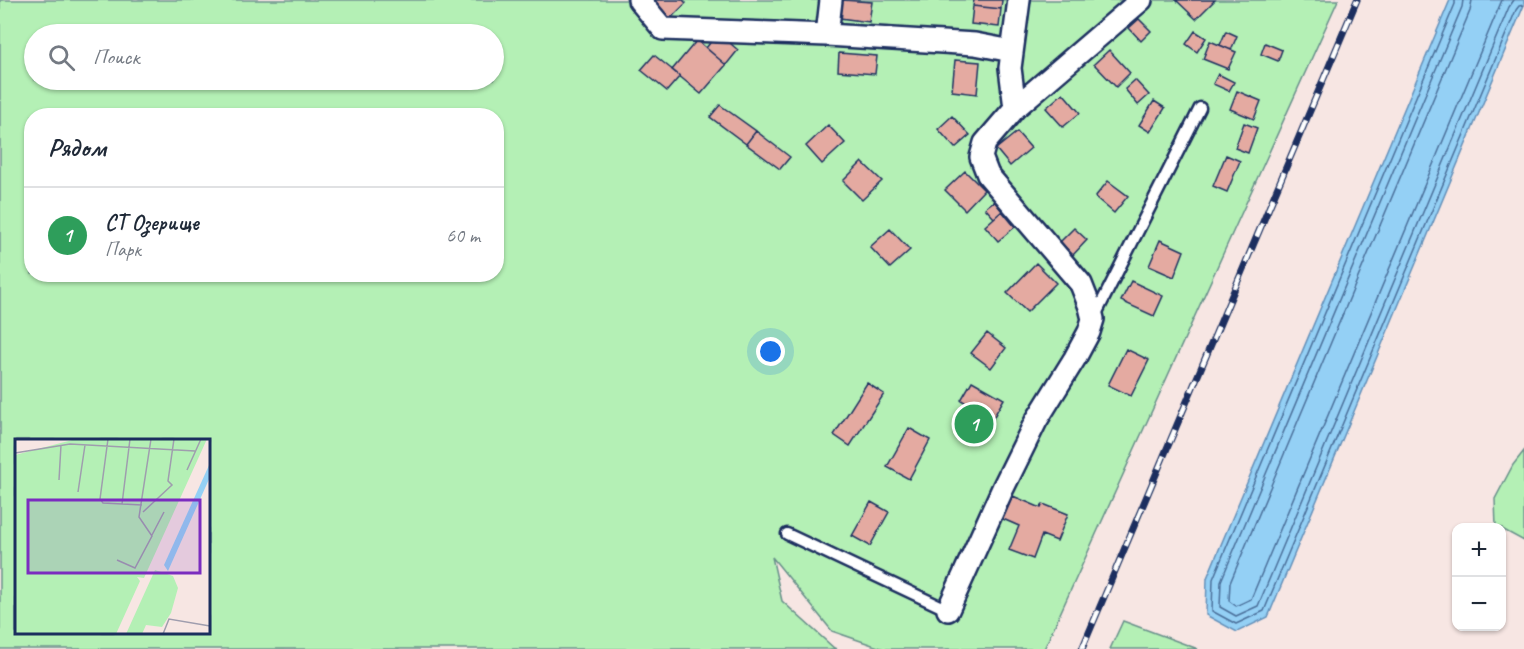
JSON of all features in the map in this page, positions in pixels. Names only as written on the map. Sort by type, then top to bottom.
[{"type":"street","points":[[639,0],[663,29],[827,35],[975,44],[1012,51]]},
{"type":"street","points":[[827,35],[831,0]]},
{"type":"street","points":[[1015,108],[1010,68],[1019,0]]},
{"type":"street","points":[[948,610],[1036,421],[1076,358],[1094,319],[1081,284],[988,175],[981,157],[985,143],[1015,108],[1141,0]]},
{"type":"lane","points":[[1094,319],[1200,108]]},
{"type":"lane","points":[[787,534],[948,610]]},
{"type":"green space","points":[[0,0],[1338,0],[1044,649],[884,649],[832,631],[772,557],[782,601],[837,649],[0,649]]},
{"type":"green space","points":[[1524,451],[1524,541],[1506,531],[1506,523],[1496,523],[1495,499],[1513,465]]},
{"type":"green space","points":[[1123,621],[1198,649],[1110,649]]},
{"type":"water","points":[[1450,0],[1524,0],[1524,5],[1268,617],[1237,632],[1206,615],[1207,578]]},
{"type":"building","points":[[651,0],[683,0],[686,3],[668,21]]},
{"type":"building","points":[[842,0],[872,2],[869,22],[840,18]]},
{"type":"building","points":[[974,0],[1002,0],[1001,9],[973,6]]},
{"type":"building","points":[[1176,0],[1215,0],[1196,19]]},
{"type":"building","points":[[973,6],[1001,9],[999,27],[971,24]]},
{"type":"building","points":[[1139,19],[1151,31],[1141,41],[1129,28]]},
{"type":"building","points":[[1195,31],[1206,38],[1197,52],[1186,44]]},
{"type":"building","points":[[1226,31],[1237,36],[1231,50],[1220,45]]},
{"type":"building","points":[[718,33],[738,50],[726,65],[706,48]]},
{"type":"building","points":[[697,40],[726,65],[701,94],[672,70]]},
{"type":"building","points":[[1210,41],[1236,52],[1228,69],[1203,59]]},
{"type":"building","points":[[1265,43],[1282,50],[1278,61],[1261,54]]},
{"type":"building","points":[[1109,50],[1130,73],[1116,87],[1094,64]]},
{"type":"building","points":[[839,53],[877,56],[875,74],[838,71]]},
{"type":"building","points":[[654,55],[680,76],[667,91],[641,70]]},
{"type":"building","points":[[955,60],[980,62],[977,94],[952,91]]},
{"type":"building","points":[[1218,74],[1234,82],[1229,91],[1213,84]]},
{"type":"building","points":[[1135,80],[1149,95],[1138,105],[1125,89]]},
{"type":"building","points":[[1237,91],[1261,101],[1254,119],[1230,109]]},
{"type":"building","points":[[1063,93],[1080,113],[1063,127],[1046,108]]},
{"type":"building","points":[[1154,101],[1165,108],[1150,132],[1139,125]]},
{"type":"building","points":[[720,105],[756,131],[746,144],[710,117]]},
{"type":"building","points":[[952,116],[970,135],[955,148],[938,129]]},
{"type":"building","points":[[1244,123],[1257,128],[1248,153],[1235,148]]},
{"type":"building","points":[[828,125],[845,143],[822,164],[806,146]]},
{"type":"building","points":[[756,131],[790,157],[780,169],[746,144]]},
{"type":"building","points":[[1017,132],[1031,148],[1010,166],[996,149]]},
{"type":"building","points":[[1226,155],[1240,161],[1227,192],[1213,186]]},
{"type":"building","points":[[862,162],[882,181],[862,200],[843,181]]},
{"type":"building","points":[[965,171],[984,190],[965,210],[945,190]]},
{"type":"building","points":[[1108,181],[1128,196],[1114,213],[1095,197]]},
{"type":"building","points":[[994,201],[1002,211],[994,218],[985,208]]},
{"type":"building","points":[[1002,211],[1015,227],[998,241],[985,226]]},
{"type":"building","points":[[1074,228],[1087,240],[1073,255],[1060,242]]},
{"type":"building","points":[[890,229],[910,250],[890,268],[870,247]]},
{"type":"building","points":[[1160,240],[1184,251],[1174,277],[1149,266]]},
{"type":"building","points":[[1036,263],[1056,283],[1027,312],[1007,293]]},
{"type":"building","points":[[1131,281],[1163,296],[1154,316],[1121,301]]},
{"type":"building","points":[[987,333],[1006,348],[991,368],[971,353]]},
{"type":"building","points":[[1126,349],[1149,360],[1131,396],[1108,385]]},
{"type":"building","points":[[972,381],[1004,399],[993,418],[961,400]]},
{"type":"building","points":[[867,383],[884,394],[850,446],[834,435]]},
{"type":"building","points":[[909,428],[930,440],[909,479],[887,467]]},
{"type":"building","points":[[1013,496],[1041,508],[1043,504],[1068,514],[1057,541],[1042,535],[1033,559],[1009,550],[1019,526],[1003,519]]},
{"type":"building","points":[[871,502],[889,512],[870,546],[852,536]]},
{"type":"railway","points":[[1082,649],[1357,0]]},
{"type":"place","name":"СТ Озерище","points":[[974,424]]}]
